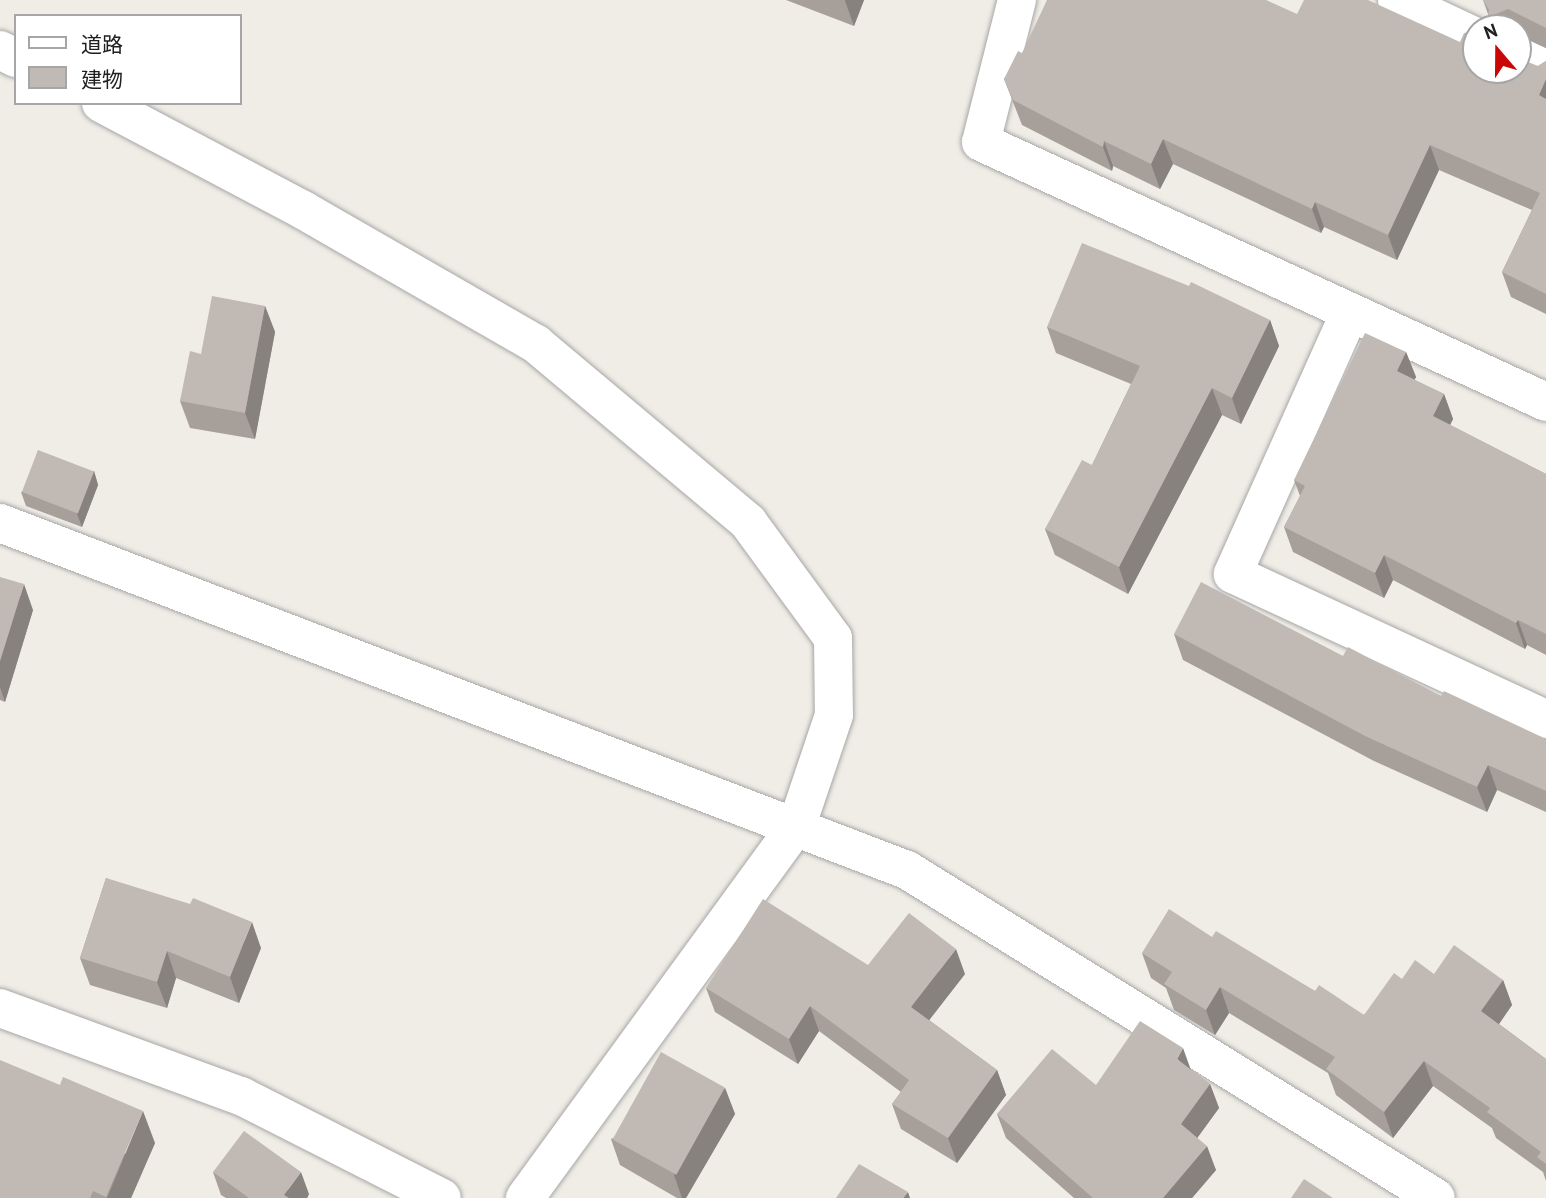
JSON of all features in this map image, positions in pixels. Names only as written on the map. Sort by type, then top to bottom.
[{"type":"street","points":[[1017,0],[981,142],[1546,402]]},
{"type":"street","points":[[1396,0],[1462,31]]},
{"type":"street","points":[[105,105],[303,210],[536,344],[748,522],[833,638],[834,715],[797,825],[524,1198]]},
{"type":"street","points":[[1350,312],[1233,574],[1546,719]]},
{"type":"street","points":[[0,523],[797,825],[907,870],[1436,1198]]},
{"type":"street","points":[[0,1009],[241,1096],[442,1198]]},
{"type":"building","points":[[1047,0],[1266,0],[1297,14],[1304,0],[1368,0],[1460,42],[1462,38],[1462,84],[1532,84],[1532,64],[1538,66],[1546,61],[1546,79],[1539,95],[1546,99],[1546,294],[1502,272],[1540,193],[1430,145],[1388,235],[1315,202],[1312,209],[1163,139],[1151,164],[1104,141],[1103,147],[1013,100],[1004,79],[1018,51],[1022,53]]},
{"type":"building","points":[[1483,0],[1546,0],[1546,28],[1532,21],[1532,14],[1518,14],[1508,9],[1488,14]]},
{"type":"building","points":[[1082,243],[1189,286],[1191,282],[1270,320],[1232,398],[1212,388],[1119,567],[1045,529],[1082,460],[1092,465],[1140,366],[1047,327]]},
{"type":"building","points":[[212,296],[265,306],[245,413],[180,401],[190,351],[201,354]]},
{"type":"building","points":[[1365,333],[1406,352],[1397,371],[1444,394],[1433,416],[1546,474],[1546,634],[1518,620],[1516,623],[1384,555],[1375,573],[1284,527],[1305,486],[1294,480]]},
{"type":"building","points":[[38,450],[94,472],[78,514],[22,492]]},
{"type":"building","points":[[0,577],[24,584],[0,661]]},
{"type":"building","points":[[1201,582],[1343,656],[1348,647],[1441,696],[1444,691],[1546,739],[1546,791],[1488,765],[1477,787],[1365,736],[1174,634]]},
{"type":"building","points":[[106,878],[190,904],[193,898],[252,922],[230,977],[167,951],[157,982],[80,958]]},
{"type":"building","points":[[763,899],[868,965],[909,913],[956,949],[911,1007],[997,1070],[948,1138],[892,1104],[909,1080],[810,1006],[789,1039],[706,988]]},
{"type":"building","points":[[1169,909],[1212,937],[1216,931],[1315,991],[1319,985],[1364,1015],[1394,973],[1402,979],[1415,960],[1434,974],[1454,945],[1503,980],[1481,1011],[1546,1059],[1546,1164],[1537,1157],[1541,1152],[1487,1112],[1490,1108],[1424,1061],[1384,1112],[1326,1069],[1335,1057],[1220,987],[1206,1010],[1164,984],[1172,972],[1142,953]]},
{"type":"building","points":[[1140,1021],[1183,1048],[1177,1059],[1210,1084],[1181,1124],[1207,1146],[1163,1198],[1093,1198],[997,1114],[1052,1049],[1096,1085]]},
{"type":"building","points":[[661,1052],[725,1087],[676,1175],[613,1139]]},
{"type":"building","points":[[0,1060],[60,1085],[63,1077],[143,1111],[106,1197],[93,1191],[90,1198],[0,1198]]},
{"type":"building","points":[[244,1131],[301,1172],[284,1195],[289,1198],[249,1198],[213,1172]]},
{"type":"building","points":[[859,1164],[908,1192],[903,1198],[836,1198]]},
{"type":"building","points":[[1304,1179],[1333,1198],[1291,1198]]}]
